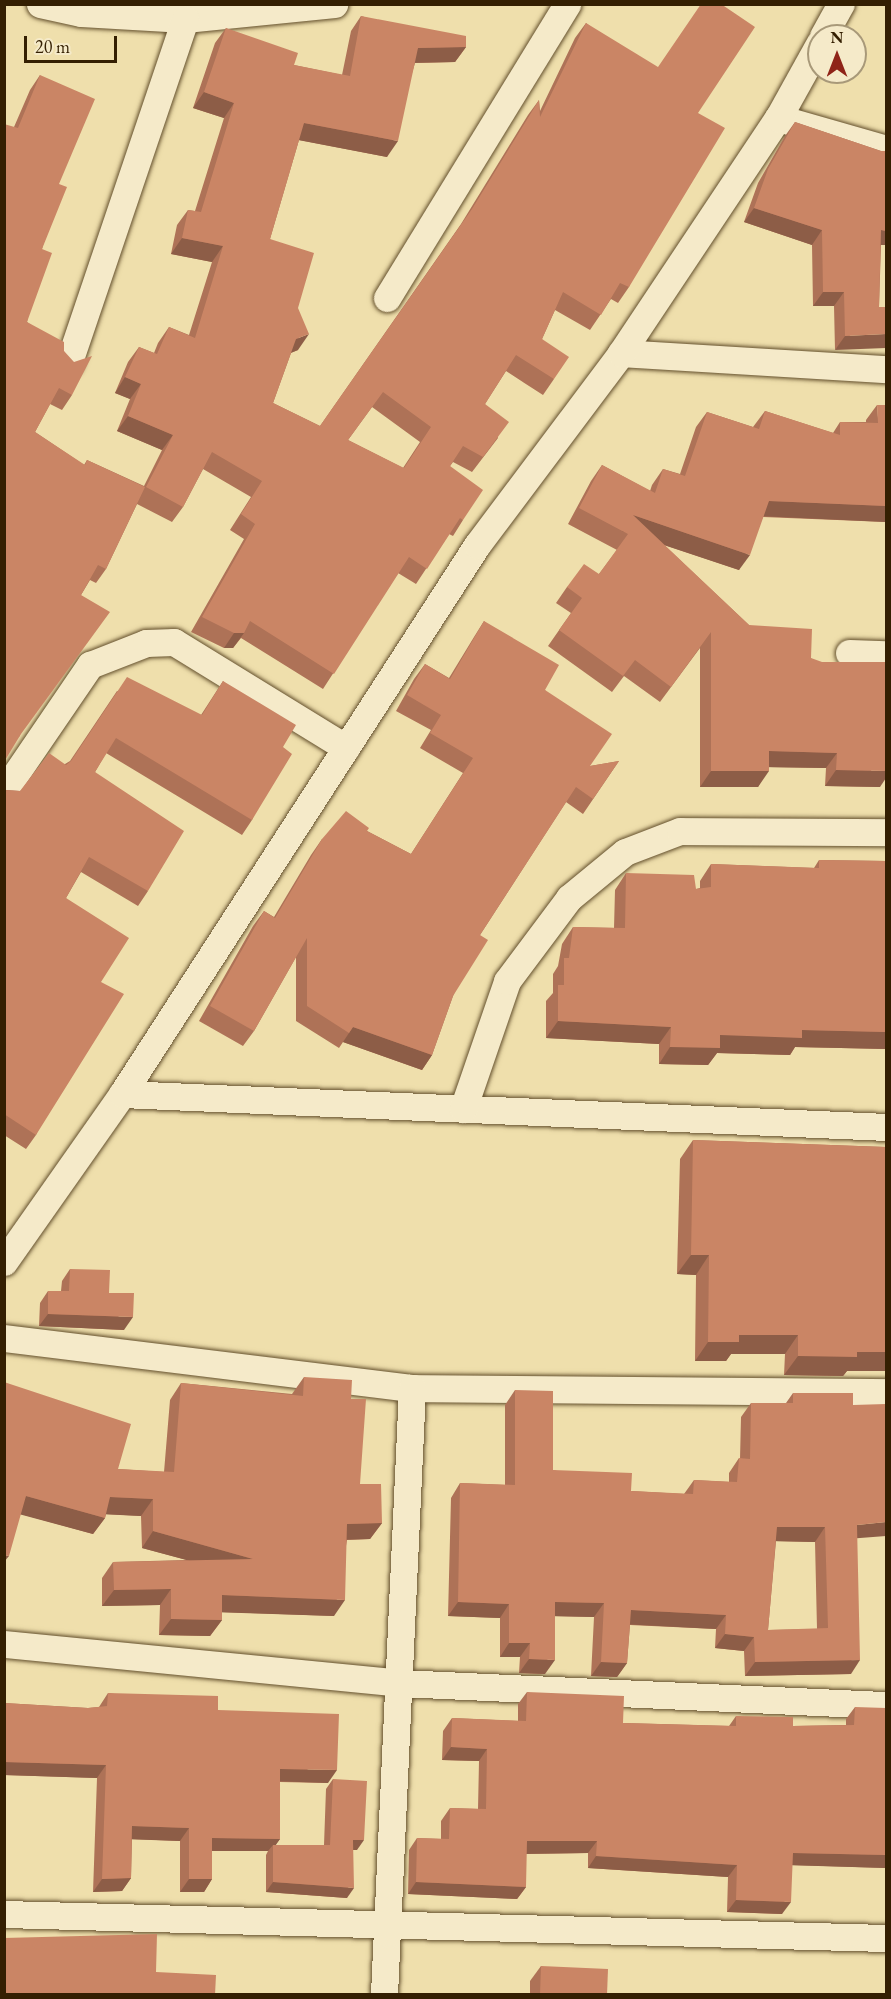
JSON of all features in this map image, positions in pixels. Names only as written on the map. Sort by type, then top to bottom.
[{"type":"street","points":[[40,4],[81,13],[185,19],[334,4]]},
{"type":"street","points":[[387,298],[567,4]]},
{"type":"street","points":[[830,24],[841,4]]},
{"type":"street","points":[[69,362],[185,19]]},
{"type":"street","points":[[4,1262],[14,1230],[122,1094],[477,545],[621,353],[778,118],[807,66]]},
{"type":"street","points":[[778,118],[886,149]]},
{"type":"street","points":[[621,353],[886,369]]},
{"type":"street","points":[[4,791],[90,665],[146,643],[174,642],[346,748]]},
{"type":"street","points":[[849,653],[886,654]]},
{"type":"street","points":[[463,1109],[507,981],[569,898],[625,852],[680,831],[886,832]]},
{"type":"street","points":[[122,1094],[886,1127]]},
{"type":"street","points":[[4,1338],[412,1388],[886,1392]]},
{"type":"street","points":[[384,1995],[412,1388]]},
{"type":"street","points":[[4,1644],[399,1683],[886,1705]]},
{"type":"street","points":[[4,1914],[886,1938]]},
{"type":"building","points":[[701,4],[721,4],[755,27],[698,113],[725,128],[629,287],[620,283],[601,315],[563,292],[542,339],[569,357],[554,379],[516,355],[485,404],[509,422],[483,457],[463,446],[450,466],[483,490],[463,520],[460,518],[427,569],[409,557],[334,674],[250,621],[244,633],[234,633],[202,617],[255,524],[241,514],[262,481],[212,452],[183,507],[146,487],[173,435],[128,416],[141,384],[125,377],[139,347],[157,354],[169,327],[195,338],[223,246],[182,238],[188,210],[201,212],[234,103],[204,92],[226,28],[298,53],[294,65],[350,76],[361,16],[466,36],[466,47],[418,48],[398,141],[304,123],[270,239],[314,253],[298,308],[309,334],[296,339],[273,403],[320,426],[472,209],[539,100],[540,117],[586,23],[658,67]],"holes":[[[383,392],[431,427],[404,468],[348,440]]]},
{"type":"building","points":[[40,75],[95,99],[59,184],[67,187],[42,249],[52,253],[27,322],[64,342],[64,351],[74,362],[92,356],[72,395],[59,388],[35,432],[85,465],[87,460],[145,487],[106,569],[98,565],[81,595],[110,612],[21,734],[4,762],[4,124],[18,128]]},
{"type":"building","points":[[795,122],[886,151],[886,231],[881,230],[879,307],[886,307],[886,334],[845,336],[844,292],[823,292],[822,230],[754,208],[768,169]]},
{"type":"building","points":[[877,405],[886,405],[886,506],[769,501],[750,555],[633,515],[749,625],[812,629],[811,658],[822,662],[886,662],[886,771],[836,770],[837,753],[769,751],[769,771],[711,771],[711,632],[671,687],[635,660],[623,676],[559,630],[582,598],[567,587],[584,564],[599,574],[628,534],[579,508],[602,465],[655,493],[663,469],[685,476],[707,412],[759,429],[765,411],[840,435],[840,422],[878,423]]},
{"type":"building","points":[[484,621],[559,665],[545,690],[612,734],[590,766],[619,761],[593,799],[576,787],[480,935],[488,940],[453,996],[432,1055],[353,1027],[349,1033],[307,1006],[307,938],[254,1031],[210,1006],[264,911],[275,918],[322,839],[346,811],[369,828],[367,831],[411,854],[473,758],[430,733],[441,715],[407,695],[425,664],[450,679]]},
{"type":"building","points":[[127,677],[202,715],[223,681],[296,725],[283,747],[292,754],[252,820],[116,738],[95,772],[184,831],[148,891],[89,857],[66,898],[129,938],[101,982],[124,994],[36,1135],[4,1114],[4,788],[20,791],[49,753],[66,765],[71,761]]},
{"type":"building","points":[[819,860],[886,861],[886,1032],[802,1030],[802,1038],[720,1035],[720,1048],[670,1047],[671,1027],[558,1021],[558,985],[564,985],[564,958],[569,958],[573,927],[625,928],[626,873],[694,875],[696,889],[711,887],[711,864],[819,868]]},
{"type":"building","points":[[693,1140],[886,1147],[886,1352],[857,1352],[857,1357],[798,1356],[798,1335],[739,1335],[739,1342],[708,1342],[709,1255],[691,1255]]},
{"type":"building","points":[[70,1269],[110,1270],[109,1293],[134,1293],[133,1317],[48,1314],[48,1291],[69,1291]]},
{"type":"building","points":[[304,1377],[352,1380],[351,1399],[366,1399],[360,1484],[381,1484],[382,1523],[347,1524],[345,1600],[222,1595],[222,1620],[171,1619],[171,1589],[114,1590],[113,1562],[253,1559],[153,1531],[153,1499],[110,1497],[105,1518],[26,1496],[9,1556],[4,1555],[4,1382],[131,1424],[118,1469],[174,1472],[181,1383],[303,1396]]},
{"type":"building","points":[[515,1390],[553,1391],[553,1470],[632,1473],[631,1491],[693,1494],[694,1480],[737,1482],[739,1458],[750,1459],[751,1403],[793,1403],[793,1393],[853,1393],[853,1405],[886,1404],[886,1522],[857,1525],[860,1660],[755,1662],[754,1637],[725,1634],[726,1615],[631,1610],[627,1663],[601,1662],[604,1603],[555,1602],[555,1660],[529,1659],[530,1643],[509,1643],[509,1604],[458,1602],[460,1483],[515,1485]],"holes":[[[777,1527],[825,1527],[828,1628],[768,1630]]]},
{"type":"building","points":[[527,1692],[624,1696],[623,1723],[736,1726],[736,1716],[793,1717],[793,1726],[854,1725],[855,1707],[886,1708],[886,1855],[793,1853],[791,1902],[736,1900],[737,1865],[596,1856],[597,1841],[527,1841],[526,1887],[416,1882],[417,1838],[449,1839],[450,1808],[486,1809],[487,1749],[451,1747],[452,1718],[526,1721]]},
{"type":"building","points":[[108,1693],[218,1696],[218,1710],[339,1714],[337,1770],[280,1769],[280,1839],[212,1838],[212,1879],[189,1879],[189,1828],[132,1826],[131,1878],[102,1879],[106,1765],[4,1762],[4,1703],[88,1708],[107,1706]]},
{"type":"building","points":[[333,1779],[367,1781],[364,1840],[353,1840],[354,1888],[273,1882],[273,1845],[330,1845]]},
{"type":"building","points":[[157,1934],[156,1972],[216,1975],[215,1995],[4,1995],[4,1938]]},
{"type":"building","points":[[541,1966],[608,1969],[607,1995],[540,1995]]}]
